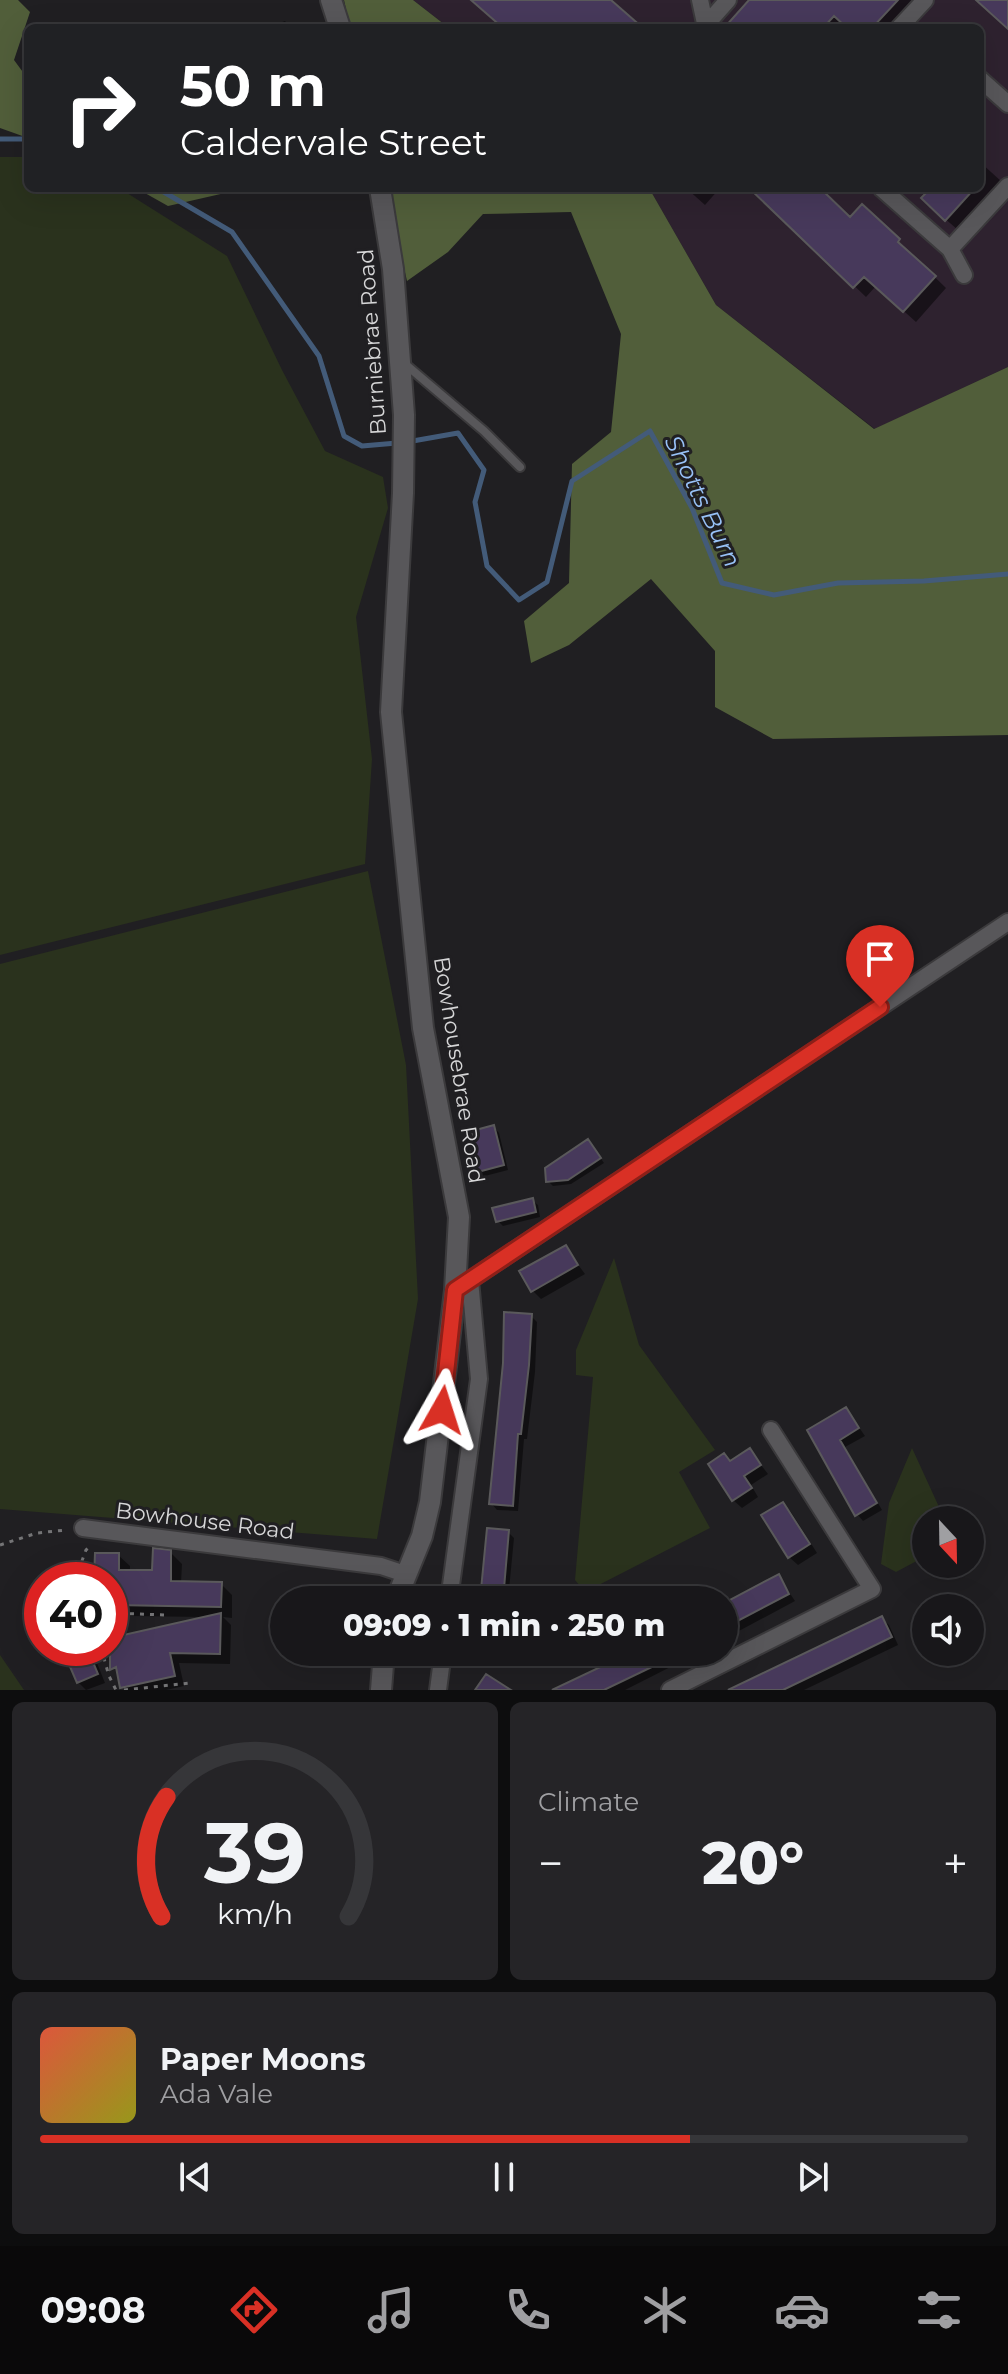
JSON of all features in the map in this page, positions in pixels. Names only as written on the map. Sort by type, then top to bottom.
[{"type":"street","points":[[331,0],[339,24]]},
{"type":"street","points":[[700,0],[704,24]]},
{"type":"street","points":[[708,24],[728,0]]},
{"type":"street","points":[[904,22],[925,0]]},
{"type":"street","points":[[984,83],[1008,104]]},
{"type":"street","points":[[950,249],[1008,186]]},
{"type":"street","name":"Burniebrae Road","points":[[381,192],[393,269],[400,360],[404,415],[403,493]]},
{"type":"street","points":[[886,192],[950,249],[964,275]]},
{"type":"street","name":"Bowhousebrae Road","points":[[401,1586],[422,1536],[430,1502],[463,1285],[459,1217],[423,1028],[391,712],[403,493]]},
{"type":"street","points":[[451,1586],[479,1379],[463,1285],[1008,922]]},
{"type":"street","points":[[670,1690],[872,1589],[771,1430]]},
{"type":"street","name":"Bowhouse Road","points":[[83,1528],[381,1566],[405,1574]]},
{"type":"street","points":[[381,1690],[383,1666]]},
{"type":"street","points":[[438,1690],[441,1666]]},
{"type":"lane","points":[[400,360],[484,431],[520,467]]},
{"type":"path","name":"Bowhouse Road","points":[[0,1545],[37,1533],[83,1528]]},
{"type":"path","points":[[82,1562],[86,1550],[110,1531]]},
{"type":"path","points":[[128,1614],[166,1615]]},
{"type":"path","points":[[106,1666],[116,1690]]},
{"type":"path","points":[[124,1690],[190,1683]]},
{"type":"shaded area","points":[[413,0],[1008,0],[1008,367],[875,429],[716,305],[651,192],[984,192],[984,24],[444,24]]},
{"type":"green space","points":[[0,0],[18,0],[30,12],[14,60],[24,74],[24,137],[0,128]]},
{"type":"green space","points":[[344,0],[413,0],[444,24],[349,24]]},
{"type":"green space","points":[[0,157],[24,157],[24,192],[125,192],[227,256],[325,451],[383,477],[388,508],[356,617],[372,759],[365,864],[0,955]]},
{"type":"green space","points":[[143,192],[229,192],[168,206]]},
{"type":"green space","points":[[387,192],[651,192],[716,305],[874,429],[1008,367],[1008,735],[773,739],[715,707],[715,651],[651,579],[569,645],[531,663],[524,621],[569,583],[572,464],[611,432],[621,334],[571,212],[483,214],[448,252],[407,281]]},
{"type":"green space","points":[[368,871],[406,1065],[418,1299],[377,1539],[0,1509],[0,964]]},
{"type":"green space","points":[[614,1258],[639,1345],[715,1450],[679,1472],[710,1528],[597,1586],[580,1586],[575,1580],[593,1377],[576,1375],[576,1350]]},
{"type":"green space","points":[[912,1448],[939,1506],[912,1506],[912,1563],[896,1572],[881,1564],[889,1503]]},
{"type":"green space","points":[[0,1655],[24,1690],[0,1690]]},
{"type":"building","points":[[471,0],[611,0],[638,24],[498,24]]},
{"type":"building","points":[[749,0],[898,0],[876,24],[843,24],[834,16],[827,24],[728,24]]},
{"type":"building","points":[[976,0],[1008,0],[1008,29]]},
{"type":"building","points":[[753,192],[824,192],[850,217],[862,204],[936,276],[903,312],[864,277],[853,288]]},
{"type":"building","points":[[927,192],[971,192],[945,221],[921,198]]},
{"type":"building","points":[[494,1125],[504,1165],[474,1173],[469,1152],[477,1150],[472,1131]]},
{"type":"building","points":[[588,1139],[601,1158],[568,1180],[546,1182],[545,1168]]},
{"type":"building","points":[[533,1198],[536,1212],[496,1222],[492,1208]]},
{"type":"building","points":[[566,1245],[578,1265],[531,1292],[519,1271]]},
{"type":"building","points":[[504,1312],[532,1314],[513,1506],[489,1504],[503,1363]]},
{"type":"building","points":[[846,1407],[859,1428],[840,1440],[877,1503],[855,1516],[807,1430]]},
{"type":"building","points":[[750,1448],[761,1465],[744,1476],[752,1488],[732,1501],[708,1464],[724,1453],[730,1461]]},
{"type":"building","points":[[783,1502],[810,1544],[788,1558],[761,1515]]},
{"type":"building","points":[[487,1528],[509,1530],[504,1586],[481,1586]]},
{"type":"building","points":[[153,1548],[171,1550],[171,1581],[222,1582],[221,1607],[128,1605],[128,1570],[152,1570]]},
{"type":"building","points":[[95,1553],[119,1553],[119,1562],[95,1562]]},
{"type":"building","points":[[779,1574],[789,1594],[738,1621],[738,1596]]},
{"type":"building","points":[[221,1613],[220,1654],[170,1653],[175,1676],[120,1688],[116,1667],[110,1670],[110,1666],[128,1666],[128,1634]]},
{"type":"building","points":[[882,1616],[892,1637],[783,1690],[728,1690]]},
{"type":"building","points":[[70,1666],[95,1666],[98,1674],[77,1683]]},
{"type":"building","points":[[603,1666],[654,1666],[604,1690],[552,1690]]},
{"type":"building","points":[[486,1674],[511,1690],[475,1690]]},
{"type":"waterway","name":"Shotts Burn","points":[[0,139],[24,139]]},
{"type":"waterway","name":"Shotts Burn","points":[[164,192],[232,232],[319,356],[344,436],[362,446],[397,443]]},
{"type":"waterway","name":"Shotts Burn","points":[[407,442],[458,433],[484,470],[475,502],[487,566],[519,600],[547,582],[572,481],[650,431],[692,508],[722,583],[774,595],[838,583],[924,581],[1008,574]]},
{"type":"route","points":[[442,1410],[455,1290],[880,1007]]}]
